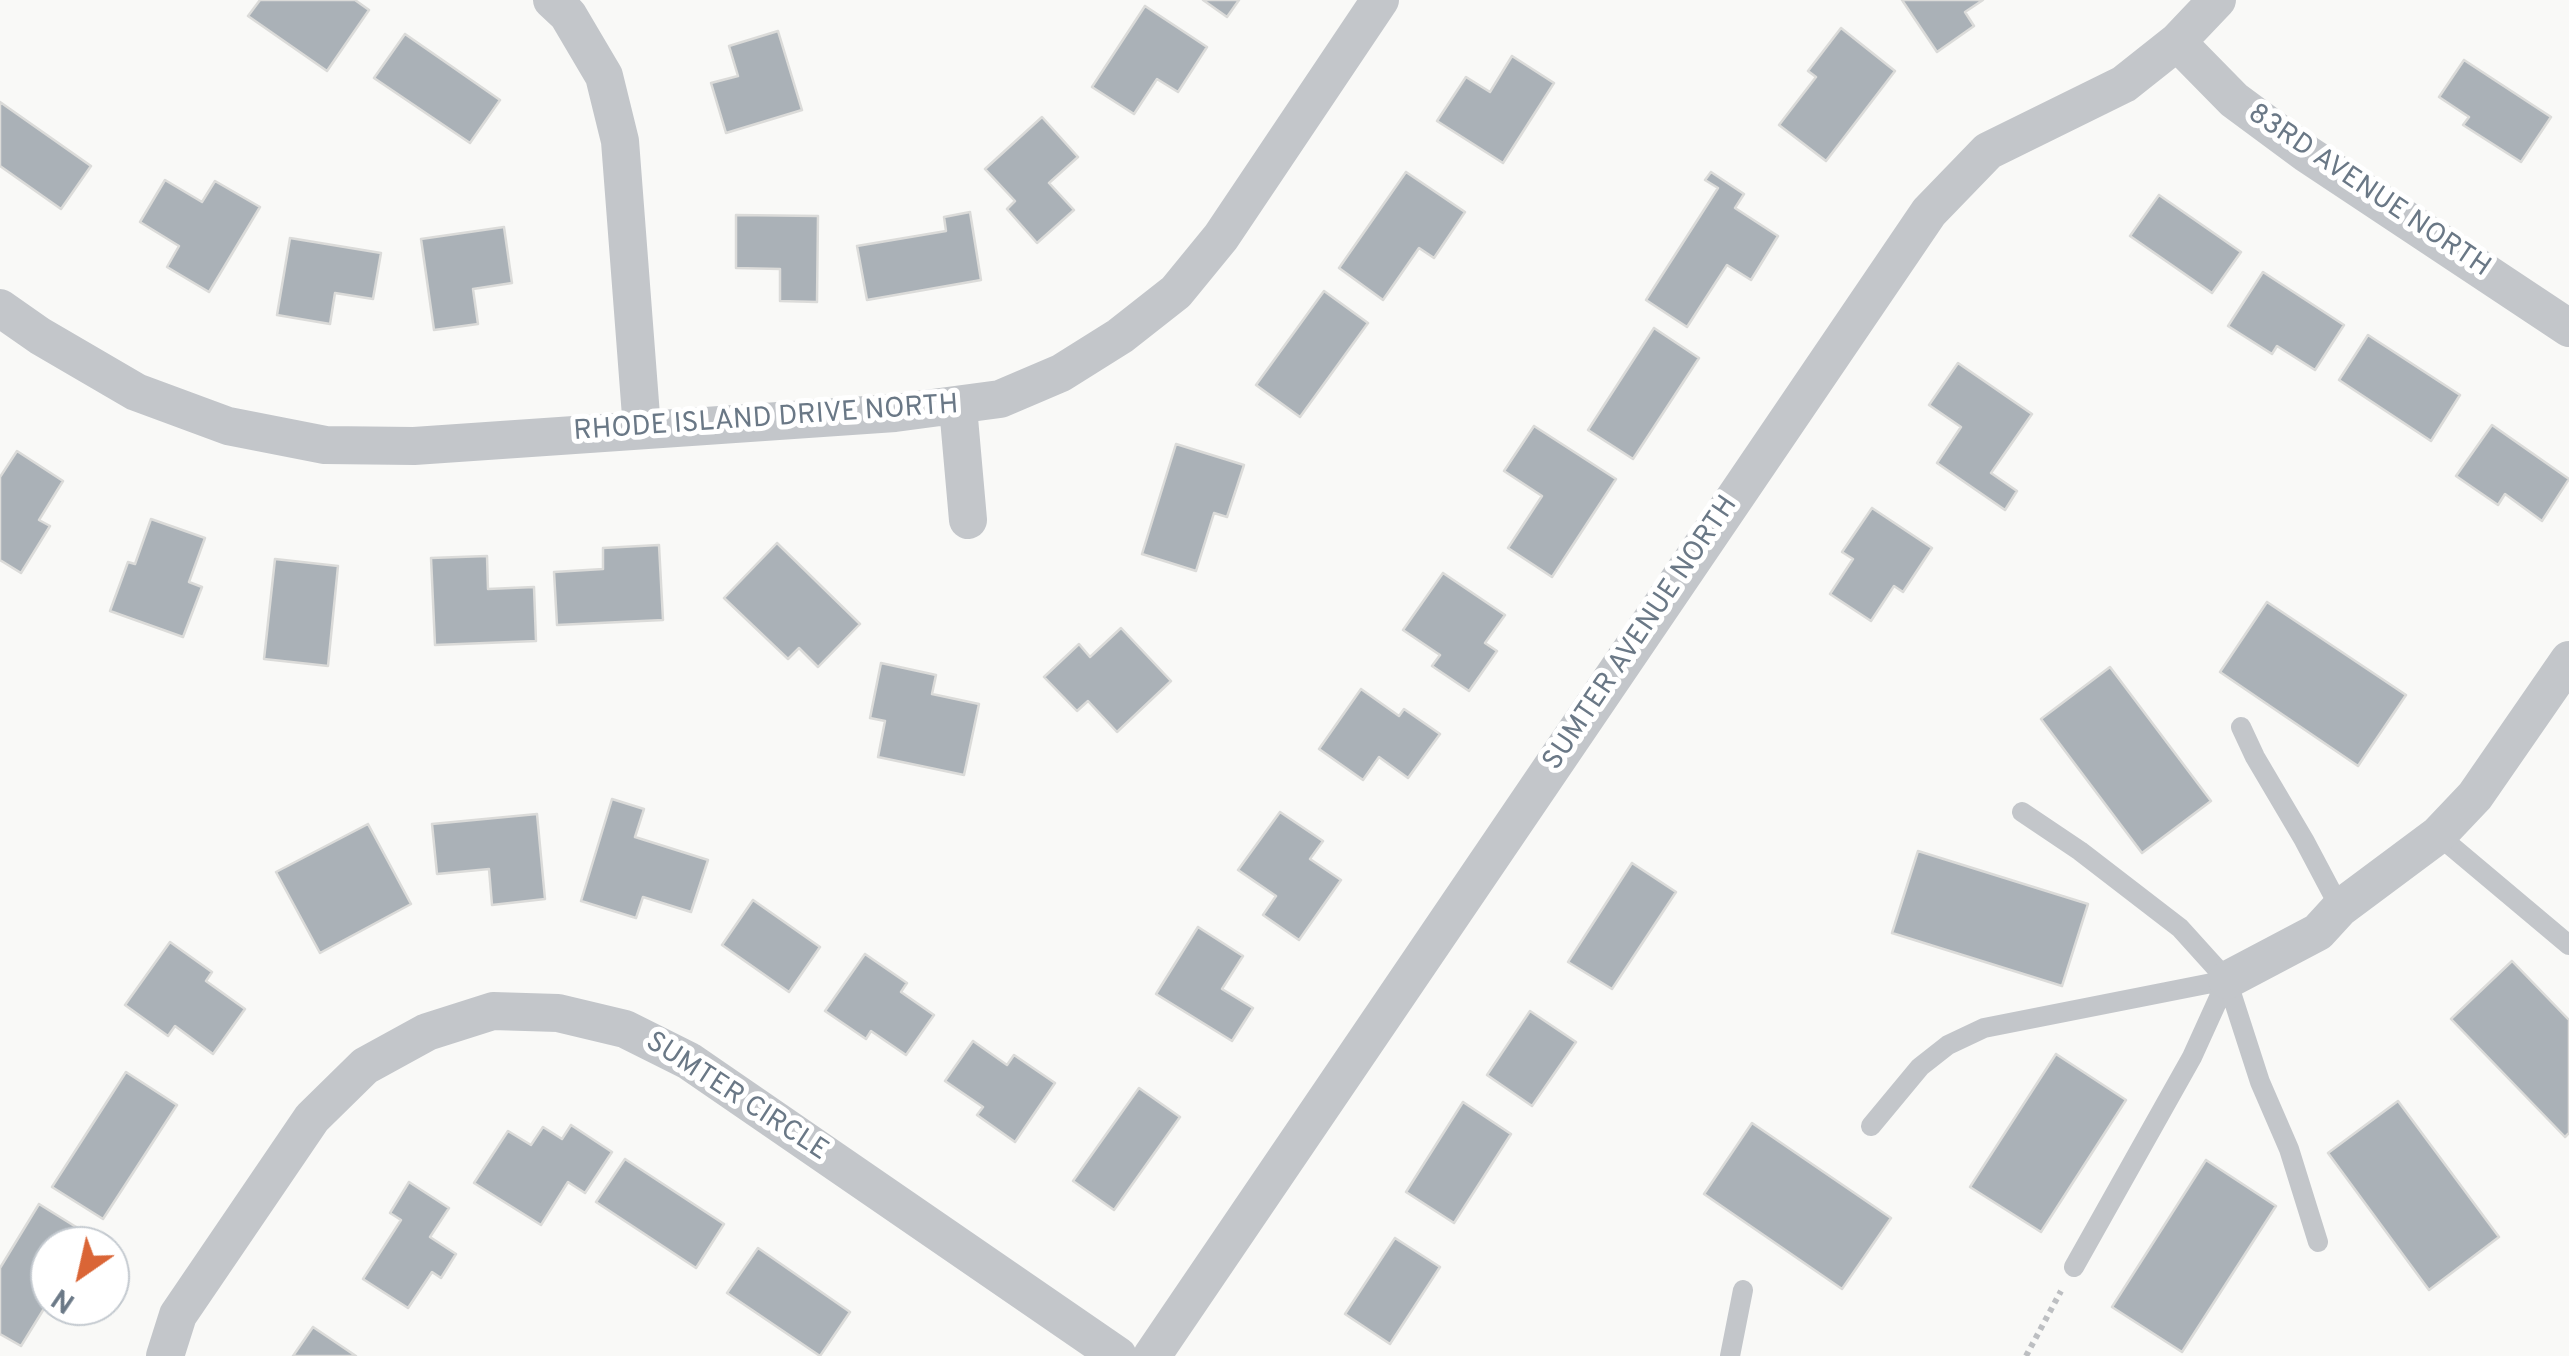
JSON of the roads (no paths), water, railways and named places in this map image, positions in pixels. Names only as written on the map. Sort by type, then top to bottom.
[{"type":"street","points":[[552,0],[568,15],[604,76],[620,142],[642,429]]},
{"type":"street","name":"RHODE ISLAND DRIVE NORTH","points":[[0,308],[136,392],[228,426],[324,446],[414,446],[958,407],[1000,399],[1062,373],[1120,336],[1176,292],[1221,237],[1380,0]]},
{"type":"street","name":"SUMTER AVENUE NORTH","points":[[1152,1356],[1929,212],[1988,151],[2124,84],[2178,42],[2217,0]]},
{"type":"street","name":"83RD AVENUE NORTH","points":[[2178,42],[2234,100],[2292,143],[2569,328]]},
{"type":"street","points":[[958,407],[968,520]]},
{"type":"street","points":[[2227,980],[2318,932],[2340,908],[2438,835],[2475,796],[2569,660]]},
{"type":"street","name":"SUMTER CIRCLE","points":[[165,1356],[178,1315],[312,1118],[365,1066],[427,1032],[493,1010],[558,1013],[624,1028],[688,1061],[1118,1356]]},
{"type":"lane","points":[[2241,727],[2340,908]]},
{"type":"lane","points":[[2022,812],[2180,928],[2227,980],[2260,1082],[2290,1148],[2318,1242]]},
{"type":"lane","points":[[2438,835],[2569,945]]},
{"type":"lane","points":[[1871,1126],[1920,1067],[1948,1045],[1984,1028],[2227,980]]},
{"type":"lane","points":[[2074,1267],[2192,1057],[2227,980]]},
{"type":"lane","points":[[1730,1356],[1744,1290]]}]
